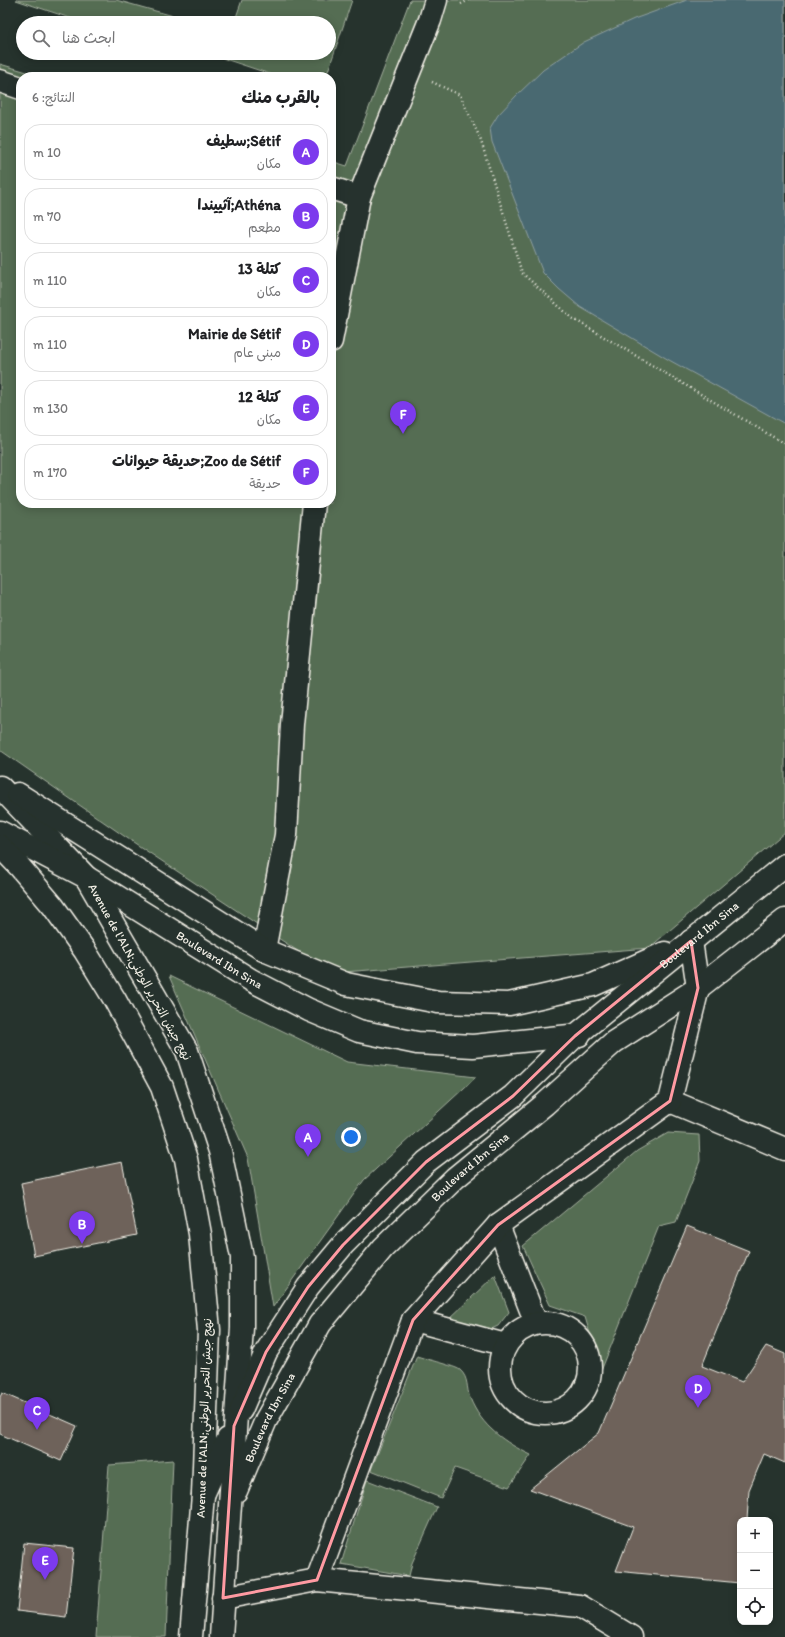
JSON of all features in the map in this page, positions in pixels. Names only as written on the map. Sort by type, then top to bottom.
[{"type":"main road","points":[[336,315],[359,197],[430,20],[436,0]]},
{"type":"main road","points":[[336,190],[359,197]]},
{"type":"main road","points":[[264,950],[286,835],[292,724],[314,508]]},
{"type":"main road","points":[[0,782],[264,950],[346,984],[438,1002],[509,1004],[593,985],[691,941],[698,988],[670,1101],[498,1225],[413,1320],[317,1580]]},
{"type":"main road","points":[[0,787],[86,876]]},
{"type":"main road","name":"Boulevard Ibn Sina","points":[[0,832],[86,876],[251,980],[310,1010],[359,1031],[417,1043],[473,1046],[575,1036],[652,1010],[698,988]]},
{"type":"main road","name":"Avenue de l'ALN;نهج جيش التحرير الوطني","points":[[0,846],[53,906],[85,951],[115,1000],[162,1087],[186,1159],[200,1234],[209,1330],[203,1495],[191,1637]]},
{"type":"main road","name":"Boulevard Ibn Sina","points":[[203,1495],[266,1352],[308,1287],[343,1245],[426,1162],[513,1096],[575,1036],[785,864]]},
{"type":"main road","name":"Avenue de l'ALN;نهج جيش التحرير الوطني","points":[[86,876],[187,1051],[220,1151],[242,1257],[242,1328],[234,1426],[221,1637]]},
{"type":"main road","points":[[698,988],[785,920]]},
{"type":"main road","name":"Boulevard Ibn Sina","points":[[229,1506],[266,1420],[320,1324],[383,1248],[454,1178],[545,1104],[614,1042],[698,988]]},
{"type":"main road","points":[[670,1101],[785,1149]]},
{"type":"main road","points":[[498,1225],[536,1323]]},
{"type":"main road","points":[[413,1320],[506,1345]]},
{"type":"main road","points":[[536,1323],[552,1323],[566,1328],[579,1337],[587,1350],[591,1365],[589,1380],[583,1395],[572,1405],[558,1412],[542,1414],[527,1410],[514,1402],[505,1390],[500,1375],[500,1360],[506,1345],[514,1335],[524,1328],[536,1323]]},
{"type":"main road","points":[[223,1598],[317,1580],[580,1606],[631,1637]]},
{"type":"path","points":[[410,71],[460,95],[480,138],[522,273],[572,318],[785,444]]},
{"type":"highlighted area","points":[[691,941],[698,988],[670,1101],[498,1225],[413,1320],[317,1580],[223,1598],[234,1426],[266,1352],[308,1287],[343,1245],[426,1162],[513,1096],[575,1036]]},
{"type":"green space","points":[[16,0],[116,0],[173,16],[64,16]]},
{"type":"green space","points":[[242,0],[352,0],[336,47],[336,16],[236,16]]},
{"type":"green space","points":[[410,0],[785,0],[785,832],[649,948],[331,973],[124,836],[0,750],[0,64],[27,72],[16,72],[16,508],[336,508],[336,163],[347,166]]},
{"type":"green space","points":[[228,60],[332,60],[328,72],[264,72]]},
{"type":"green space","points":[[169,976],[347,1062],[476,1077],[364,1180],[273,1307],[248,1158]]},
{"type":"green space","points":[[668,1133],[699,1135],[700,1161],[676,1222],[659,1226],[601,1371],[585,1317],[550,1305],[523,1246],[637,1151]]},
{"type":"green space","points":[[495,1275],[509,1312],[498,1326],[485,1332],[446,1322]]},
{"type":"green space","points":[[417,1356],[460,1370],[465,1376],[470,1398],[487,1425],[503,1439],[531,1455],[509,1487],[455,1468],[441,1498],[371,1470]]},
{"type":"green space","points":[[173,1460],[166,1637],[96,1637],[109,1465]]},
{"type":"green space","points":[[367,1480],[437,1507],[412,1563],[409,1576],[341,1564]]},
{"type":"water","points":[[687,0],[785,0],[785,424],[669,360],[580,307],[559,289],[543,273],[492,142],[490,128],[498,115],[543,70],[584,42],[634,19]]},
{"type":"building","points":[[122,1162],[137,1235],[34,1256],[21,1183]]},
{"type":"building","points":[[687,1226],[749,1251],[702,1366],[742,1382],[766,1346],[785,1354],[785,1463],[764,1454],[749,1490],[747,1517],[737,1517],[737,1583],[616,1571],[633,1527],[530,1489],[599,1433]]},
{"type":"building","points":[[2,1393],[77,1426],[61,1461],[0,1434],[0,1397]]},
{"type":"building","points":[[24,1543],[74,1548],[66,1617],[17,1611]]},
{"type":"place","name":"Zoo de Sétif;حديقة حيوانات","points":[[403,434]]},
{"type":"place","name":"Sétif;سطيف","points":[[308,1157]]},
{"type":"place","name":"Athéna;آثييندا","points":[[82,1244]]},
{"type":"place","name":"Mairie de Sétif","points":[[698,1408]]},
{"type":"place","name":"كتلة 13","points":[[37,1430]]},
{"type":"place","name":"كتلة 12","points":[[45,1580]]}]
